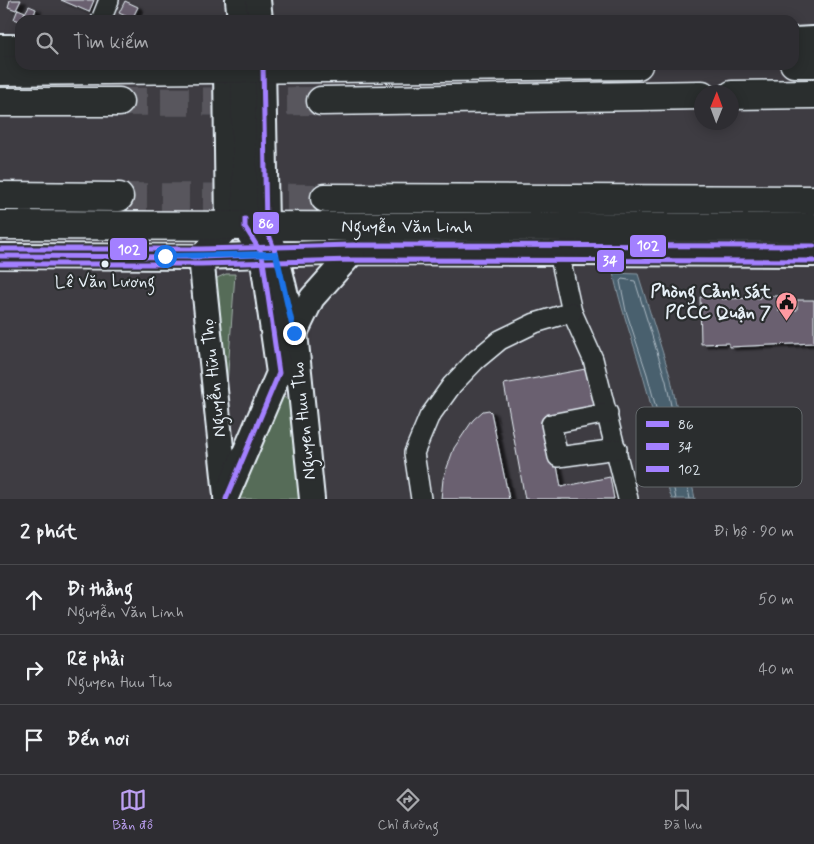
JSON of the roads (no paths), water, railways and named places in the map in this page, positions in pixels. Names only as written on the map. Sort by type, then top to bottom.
[{"type":"highway","points":[[799,63],[814,63]]},
{"type":"highway","points":[[0,71],[63,70]]},
{"type":"highway","points":[[739,95],[814,94]]},
{"type":"highway","points":[[321,101],[694,95]]},
{"type":"highway","points":[[0,102],[119,102]]},
{"type":"highway","points":[[0,196],[119,197]]},
{"type":"highway","points":[[325,198],[814,200]]},
{"type":"highway","name":"Nguyễn Văn Linh","points":[[0,225],[814,228]]},
{"type":"main road","points":[[238,0],[240,15]]},
{"type":"main road","points":[[258,0],[260,15]]},
{"type":"main road","points":[[799,40],[814,39]]},
{"type":"main road","points":[[0,47],[15,47]]},
{"type":"main road","name":"Nguyen Huu Tho","points":[[253,70],[255,227],[269,254],[294,333],[312,499]]},
{"type":"main road","name":"Nguyen Huu Tho","points":[[226,498],[279,373],[269,254],[255,227],[253,70]]},
{"type":"main road","points":[[201,257],[255,227]]},
{"type":"main road","points":[[294,333],[312,298],[353,252]]},
{"type":"main road","name":"Nguyễn Văn Linh","points":[[0,256],[201,257],[353,252],[814,254]]},
{"type":"main road","name":"Nguyễn Hữu Thọ","points":[[201,257],[226,498]]},
{"type":"street","points":[[103,15],[110,0]]},
{"type":"street","points":[[559,253],[572,312],[593,359],[628,499]]},
{"type":"street","points":[[421,499],[414,453],[429,417],[452,385],[476,360],[500,340],[534,323],[572,312]]},
{"type":"street","points":[[608,413],[551,424],[558,457],[617,449]]},
{"type":"water","points":[[613,273],[638,274],[671,379],[677,407],[651,407]]},
{"type":"water","points":[[668,487],[693,487],[695,499],[672,499]]},
{"type":"tunnel","points":[[119,102],[321,101]]},
{"type":"tunnel","points":[[119,197],[325,198]]},
{"type":"place","name":"Lê Văn Lương","points":[[105,264]]},
{"type":"place","name":"Phòng Cảnh sát PCCC Quận 7","points":[[787,321]]}]
